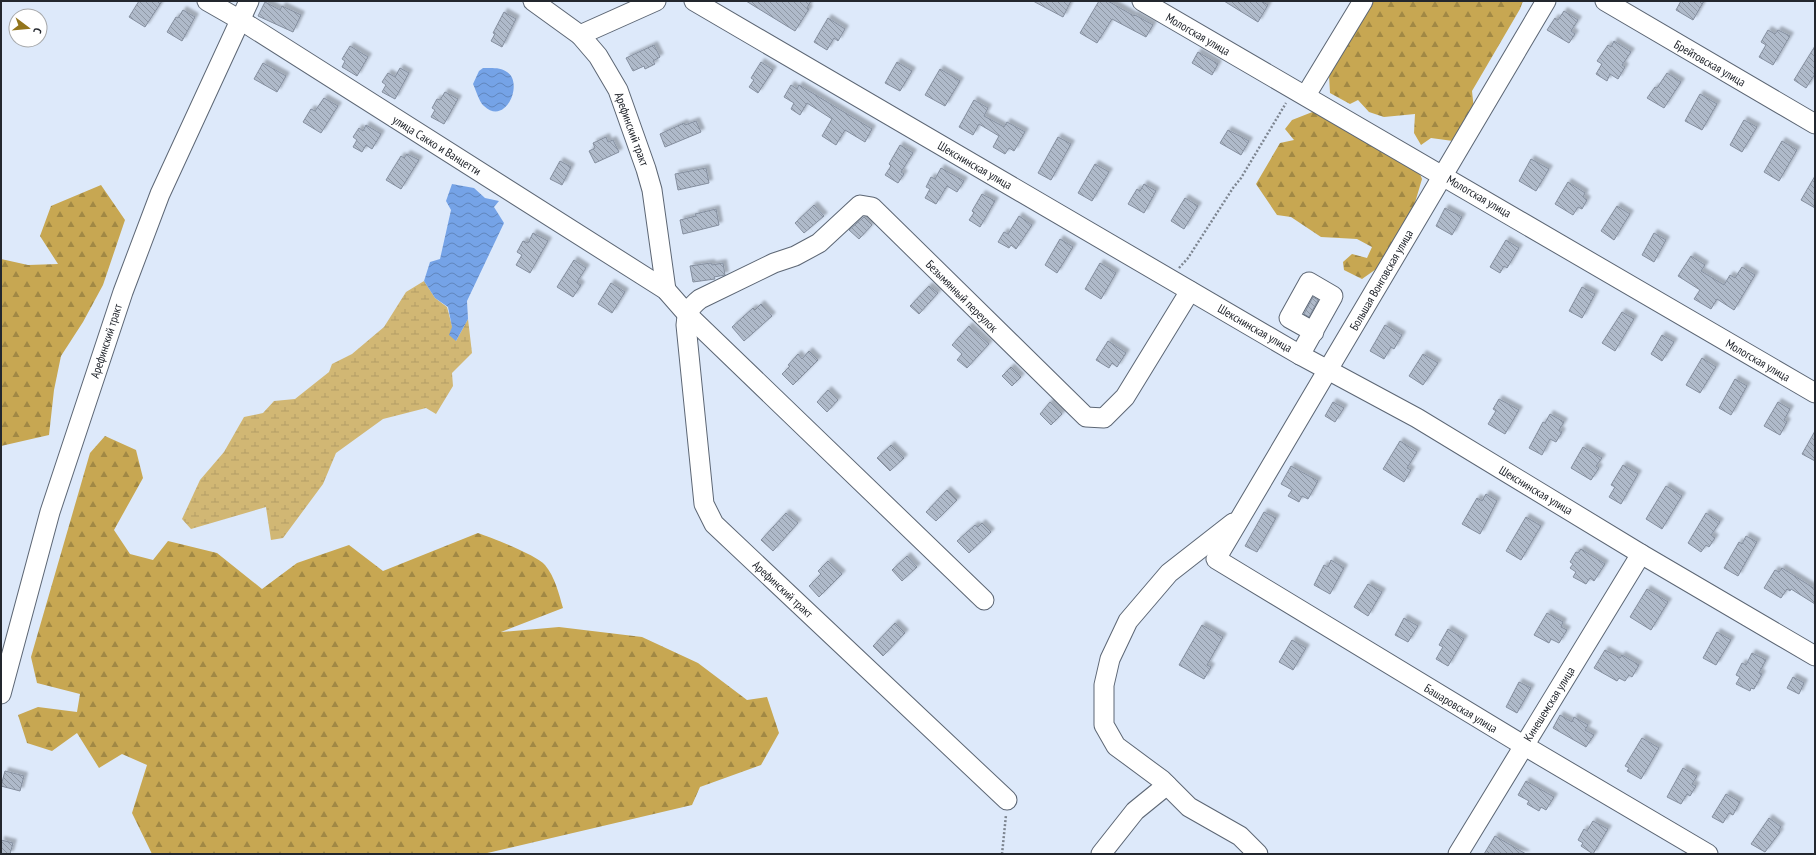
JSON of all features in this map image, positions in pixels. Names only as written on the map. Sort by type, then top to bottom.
[{"type":"street","name":"улица Сакко и Ванцетти","points":[[207,1],[242,21],[666,290]]},
{"type":"street","name":"Арефинский тракт","points":[[1,694],[50,512],[123,292],[160,194],[242,21],[249,1]]},
{"type":"street","name":"Арефинский тракт","points":[[533,1],[580,35],[598,56],[618,90],[632,125],[652,190],[666,290]]},
{"type":"street","points":[[580,35],[656,1]]},
{"type":"street","name":"Шекснинская улица","points":[[694,1],[1300,355],[1417,418],[1641,554],[1815,656]]},
{"type":"street","name":"Мологская улица","points":[[1142,1],[1815,393]]},
{"type":"street","points":[[1299,92],[1363,1]]},
{"type":"street","name":"Большая Вонговская улица","points":[[1216,559],[1546,1]]},
{"type":"street","name":"Брейтовская улица","points":[[1605,1],[1815,124]]},
{"type":"street","name":"Безымянный переулок","points":[[687,314],[692,305],[700,299],[774,263],[795,256],[819,243],[860,205],[872,207],[1086,417],[1104,418],[1125,397],[1190,290]]},
{"type":"street","points":[[666,290],[687,314],[984,600]]},
{"type":"street","name":"Арефинский тракт","points":[[687,314],[686,325],[704,504],[714,524],[1007,800]]},
{"type":"street","points":[[1300,355],[1314,332]]},
{"type":"street","points":[[1242,516],[1169,573],[1128,621],[1110,659],[1104,685],[1104,725],[1116,746],[1167,785],[1189,807],[1240,836],[1258,854]]},
{"type":"street","name":"Кинешемская улица","points":[[1458,854],[1523,745],[1641,554]]},
{"type":"street","name":"Башаровская улица","points":[[1216,559],[1523,745],[1708,854]]},
{"type":"street","points":[[1101,854],[1135,811],[1167,785]]},
{"type":"path","points":[[1169,278],[1188,258],[1241,178],[1284,108],[1299,92]]},
{"type":"path","points":[[1002,854],[1007,800]]},
{"type":"green space","points":[[1373,1],[1523,1],[1520,9],[1472,91],[1474,110],[1453,141],[1431,138],[1421,145],[1414,133],[1415,114],[1384,117],[1369,112],[1358,100],[1350,104],[1330,93],[1329,75]]},
{"type":"green space","points":[[1320,109],[1415,162],[1422,179],[1414,206],[1379,267],[1362,279],[1344,270],[1343,262],[1352,254],[1367,258],[1372,247],[1357,239],[1321,237],[1291,217],[1277,215],[1256,184],[1280,143],[1294,140],[1285,129],[1292,120]]},
{"type":"green space","points":[[101,185],[125,220],[103,285],[83,322],[61,356],[54,390],[49,435],[1,446],[1,259],[28,265],[58,264],[40,236],[51,206]]},
{"type":"green space","points":[[424,281],[435,298],[447,307],[456,341],[468,319],[472,353],[452,373],[453,386],[436,414],[426,408],[383,419],[336,453],[323,484],[283,538],[271,540],[266,507],[191,529],[182,519],[200,480],[224,452],[244,417],[263,413],[274,401],[295,399],[329,372],[332,364],[352,354],[384,327],[406,292]]},
{"type":"green space","points":[[105,436],[136,450],[143,478],[114,530],[130,554],[153,560],[168,541],[217,553],[262,589],[297,563],[349,545],[383,571],[478,533],[533,556],[545,565],[554,580],[563,608],[501,632],[559,627],[642,637],[698,663],[747,700],[767,697],[779,733],[761,765],[700,787],[692,805],[483,854],[152,854],[132,813],[147,765],[122,754],[99,768],[77,733],[52,751],[27,743],[18,715],[38,707],[77,712],[80,694],[37,683],[31,657],[90,453]]},
{"type":"water","points":[[483,68],[502,69],[512,77],[514,84],[510,101],[499,111],[492,111],[482,104],[473,84],[479,71]]},
{"type":"water","points":[[452,184],[474,188],[485,198],[499,201],[494,207],[504,223],[467,301],[468,319],[456,341],[449,335],[452,327],[448,307],[435,298],[424,281],[430,262],[440,259],[451,210],[446,201]]},
{"type":"building","points":[[139,1],[162,1],[145,27],[129,17]]},
{"type":"building","points":[[746,1],[811,1],[807,8],[809,9],[795,31]]},
{"type":"building","points":[[1033,1],[1071,1],[1063,17]]},
{"type":"building","points":[[1099,1],[1108,1],[1153,25],[1146,37],[1112,19],[1097,43],[1080,33]]},
{"type":"building","points":[[1224,1],[1261,1],[1268,5],[1258,22]]},
{"type":"building","points":[[1681,1],[1704,1],[1693,20],[1676,10]]},
{"type":"building","points":[[265,2],[280,10],[282,6],[301,15],[293,32],[258,16]]},
{"type":"building","points":[[183,10],[195,17],[182,41],[167,32],[176,17],[178,18]]},
{"type":"building","points":[[1564,11],[1578,20],[1571,31],[1575,34],[1569,43],[1547,30],[1555,18],[1558,20]]},
{"type":"building","points":[[504,12],[516,19],[502,47],[491,41],[495,34],[493,33]]},
{"type":"building","points":[[828,18],[845,29],[838,41],[834,38],[827,50],[814,42]]},
{"type":"building","points":[[1768,30],[1775,34],[1778,30],[1790,36],[1773,65],[1759,57],[1766,45],[1761,42]]},
{"type":"building","points":[[1614,41],[1631,52],[1622,65],[1625,67],[1618,79],[1610,74],[1607,81],[1596,74],[1602,64],[1597,61],[1608,45],[1611,47]]},
{"type":"building","points":[[654,45],[660,57],[653,61],[655,64],[645,69],[644,66],[633,71],[626,58]]},
{"type":"building","points":[[350,46],[368,57],[357,76],[342,67],[345,61],[342,59]]},
{"type":"building","points":[[1815,46],[1815,74],[1806,88],[1794,80]]},
{"type":"building","points":[[1198,52],[1218,64],[1212,75],[1192,63]]},
{"type":"building","points":[[761,62],[773,70],[758,93],[749,87],[754,80],[751,78]]},
{"type":"building","points":[[897,62],[912,71],[900,91],[885,83]]},
{"type":"building","points":[[263,63],[286,76],[277,92],[254,79]]},
{"type":"building","points":[[400,68],[409,73],[395,99],[382,92],[386,85],[382,82],[388,73],[395,77]]},
{"type":"building","points":[[940,69],[960,81],[945,106],[925,95]]},
{"type":"building","points":[[1667,73],[1681,82],[1664,108],[1647,98],[1655,87],[1657,88]]},
{"type":"building","points":[[791,85],[797,89],[799,85],[872,129],[865,142],[845,130],[836,145],[822,136],[832,119],[807,103],[800,115],[791,109],[794,103],[784,97]]},
{"type":"building","points":[[445,92],[458,99],[444,124],[431,117],[435,110],[432,108],[437,99],[440,100]]},
{"type":"building","points":[[1700,94],[1717,104],[1702,130],[1685,121]]},
{"type":"building","points":[[324,98],[338,106],[321,133],[303,122],[311,109],[315,111]]},
{"type":"building","points":[[974,100],[988,108],[984,116],[1004,127],[1007,122],[1025,132],[1014,151],[1009,148],[1005,154],[993,147],[999,136],[979,124],[973,135],[959,127]]},
{"type":"building","points":[[1744,120],[1757,127],[1742,152],[1730,145]]},
{"type":"building","points":[[696,121],[701,132],[665,147],[660,134],[684,123],[685,125]]},
{"type":"building","points":[[366,125],[381,134],[372,149],[366,145],[362,152],[353,147],[357,140],[353,137],[359,128],[363,131]]},
{"type":"building","points":[[1228,130],[1249,141],[1241,155],[1220,143]]},
{"type":"building","points":[[606,137],[608,142],[613,140],[619,152],[595,163],[589,151],[595,148],[593,143]]},
{"type":"building","points":[[1058,137],[1071,144],[1051,180],[1038,173]]},
{"type":"building","points":[[1782,141],[1797,150],[1779,181],[1764,172]]},
{"type":"building","points":[[900,145],[913,153],[901,172],[904,174],[898,183],[885,175],[891,166],[889,164]]},
{"type":"building","points":[[407,154],[419,160],[401,189],[386,180],[401,156],[404,158]]},
{"type":"building","points":[[1531,159],[1549,169],[1536,191],[1519,181]]},
{"type":"building","points":[[560,161],[571,167],[562,185],[550,179]]},
{"type":"building","points":[[1095,164],[1109,172],[1092,201],[1078,193]]},
{"type":"building","points":[[706,168],[709,183],[678,190],[675,174]]},
{"type":"building","points":[[941,168],[964,181],[957,192],[947,186],[936,204],[925,198],[930,189],[926,187],[931,177],[935,179]]},
{"type":"building","points":[[1815,176],[1815,208],[1801,200]]},
{"type":"building","points":[[1568,182],[1585,193],[1583,197],[1587,200],[1582,209],[1578,207],[1573,215],[1555,204]]},
{"type":"building","points":[[1144,184],[1156,191],[1144,213],[1128,204],[1137,189],[1140,191]]},
{"type":"building","points":[[982,194],[995,201],[980,227],[969,220],[974,213],[972,211]]},
{"type":"building","points":[[1185,198],[1198,206],[1184,229],[1171,221]]},
{"type":"building","points":[[814,205],[824,216],[804,233],[795,223]]},
{"type":"building","points":[[1617,206],[1630,214],[1614,240],[1601,231]]},
{"type":"building","points":[[1445,208],[1462,217],[1452,235],[1436,226]]},
{"type":"building","points":[[716,209],[719,225],[683,234],[680,220],[696,216],[695,214]]},
{"type":"building","points":[[1019,216],[1032,225],[1016,249],[1011,245],[1009,248],[998,242],[1004,232],[1008,234]]},
{"type":"building","points":[[864,217],[872,225],[859,239],[849,230]]},
{"type":"building","points":[[533,233],[548,241],[530,273],[516,265],[522,255],[517,252],[523,241],[528,243]]},
{"type":"building","points":[[1654,233],[1666,240],[1654,262],[1642,255]]},
{"type":"building","points":[[1060,239],[1073,247],[1057,273],[1045,265]]},
{"type":"building","points":[[1506,240],[1519,248],[1507,268],[1504,266],[1500,273],[1490,267]]},
{"type":"building","points":[[1691,256],[1705,265],[1701,271],[1724,285],[1730,275],[1735,278],[1742,267],[1755,275],[1734,310],[1717,299],[1711,309],[1694,299],[1700,290],[1678,276]]},
{"type":"building","points":[[574,260],[586,268],[577,282],[581,285],[573,297],[557,287]]},
{"type":"building","points":[[711,263],[712,265],[723,263],[725,275],[714,277],[715,279],[693,282],[690,266]]},
{"type":"building","points":[[1100,263],[1116,273],[1101,299],[1085,289]]},
{"type":"building","points":[[611,283],[625,292],[612,313],[598,304]]},
{"type":"building","points":[[929,286],[938,293],[919,314],[910,306]]},
{"type":"building","points":[[1582,287],[1595,294],[1582,318],[1569,311]]},
{"type":"building","points":[[1313,297],[1318,300],[1309,317],[1304,314]]},
{"type":"building","points":[[761,304],[772,316],[744,341],[732,327],[753,308],[755,310]]},
{"type":"building","points":[[1622,312],[1634,319],[1615,351],[1602,343]]},
{"type":"building","points":[[1385,325],[1402,335],[1394,349],[1391,347],[1384,359],[1370,351]]},
{"type":"building","points":[[969,326],[989,344],[967,368],[957,360],[962,354],[952,345]]},
{"type":"building","points":[[1662,335],[1674,342],[1662,361],[1651,354]]},
{"type":"building","points":[[1108,341],[1126,353],[1117,367],[1112,363],[1109,368],[1096,360]]},
{"type":"building","points":[[809,351],[818,360],[793,385],[782,374],[790,366],[788,365],[798,354],[802,359]]},
{"type":"building","points":[[1423,354],[1438,363],[1423,385],[1409,376]]},
{"type":"building","points":[[1702,358],[1716,367],[1700,393],[1686,385]]},
{"type":"building","points":[[1011,367],[1021,377],[1012,386],[1002,376]]},
{"type":"building","points":[[1735,379],[1747,386],[1731,415],[1719,408]]},
{"type":"building","points":[[828,390],[838,400],[827,412],[817,402]]},
{"type":"building","points":[[1499,399],[1519,410],[1505,434],[1488,424],[1496,411],[1493,409]]},
{"type":"building","points":[[1050,402],[1062,414],[1051,425],[1040,414]]},
{"type":"building","points":[[1333,402],[1344,408],[1335,422],[1325,416]]},
{"type":"building","points":[[1778,402],[1790,409],[1784,420],[1787,422],[1780,435],[1764,426]]},
{"type":"building","points":[[1550,414],[1564,422],[1559,430],[1562,432],[1556,442],[1550,439],[1542,455],[1529,448],[1543,422],[1545,423]]},
{"type":"building","points":[[1815,431],[1815,461],[1802,454]]},
{"type":"building","points":[[1400,441],[1417,452],[1407,468],[1411,470],[1404,482],[1383,469]]},
{"type":"building","points":[[891,445],[904,458],[890,471],[877,458]]},
{"type":"building","points":[[1583,447],[1602,458],[1596,466],[1599,468],[1591,480],[1571,468]]},
{"type":"building","points":[[1623,465],[1638,474],[1621,504],[1609,497],[1615,487],[1611,485]]},
{"type":"building","points":[[1291,466],[1318,481],[1308,499],[1302,496],[1299,502],[1288,496],[1292,490],[1281,484]]},
{"type":"building","points":[[1666,486],[1682,496],[1662,529],[1646,519]]},
{"type":"building","points":[[947,490],[957,500],[936,521],[926,512]]},
{"type":"building","points":[[1486,494],[1497,501],[1480,534],[1462,524],[1477,498],[1482,501]]},
{"type":"building","points":[[1264,512],[1276,518],[1257,552],[1245,546]]},
{"type":"building","points":[[786,513],[798,523],[773,551],[761,540]]},
{"type":"building","points":[[1706,513],[1720,522],[1711,535],[1715,538],[1709,547],[1706,545],[1701,552],[1688,543]]},
{"type":"building","points":[[1526,517],[1541,526],[1521,560],[1506,551]]},
{"type":"building","points":[[982,523],[991,532],[969,553],[957,541],[975,525],[978,527]]},
{"type":"building","points":[[1746,536],[1757,542],[1738,576],[1724,568],[1739,542],[1742,544]]},
{"type":"building","points":[[1581,549],[1605,564],[1594,581],[1590,578],[1586,584],[1573,577],[1576,572],[1570,568],[1573,564],[1570,562],[1576,552],[1578,553]]},
{"type":"building","points":[[907,556],[917,567],[902,581],[892,570]]},
{"type":"building","points":[[1331,560],[1344,568],[1330,594],[1314,585],[1324,565],[1328,567]]},
{"type":"building","points":[[828,561],[842,574],[819,597],[809,586],[821,574],[818,571]]},
{"type":"building","points":[[1782,568],[1815,589],[1815,604],[1791,589],[1790,591],[1787,589],[1781,598],[1764,588],[1775,570],[1779,572]]},
{"type":"building","points":[[1368,584],[1382,592],[1368,616],[1354,607]]},
{"type":"building","points":[[1647,589],[1668,602],[1651,630],[1630,617]]},
{"type":"building","points":[[1547,613],[1563,622],[1561,627],[1567,630],[1559,643],[1551,639],[1549,643],[1534,635]]},
{"type":"building","points":[[1404,618],[1418,626],[1408,642],[1395,635]]},
{"type":"building","points":[[895,623],[905,633],[883,656],[873,646]]},
{"type":"building","points":[[1202,625],[1223,637],[1207,665],[1211,667],[1204,679],[1179,665]]},
{"type":"building","points":[[1448,629],[1464,639],[1448,666],[1436,659],[1443,647],[1439,645]]},
{"type":"building","points":[[1717,632],[1731,640],[1716,665],[1703,658]]},
{"type":"building","points":[[1292,640],[1306,648],[1293,670],[1279,662]]},
{"type":"building","points":[[1605,650],[1620,658],[1622,655],[1639,665],[1632,677],[1629,675],[1625,681],[1619,678],[1617,681],[1594,668]]},
{"type":"building","points":[[1752,653],[1766,660],[1759,673],[1762,674],[1754,689],[1751,688],[1750,691],[1736,684],[1740,677],[1736,675],[1742,663],[1746,665]]},
{"type":"building","points":[[1793,677],[1804,683],[1799,694],[1787,688]]},
{"type":"building","points":[[1519,682],[1531,688],[1517,713],[1506,707]]},
{"type":"building","points":[[1560,715],[1572,722],[1574,717],[1588,725],[1585,730],[1594,735],[1586,747],[1553,728]]},
{"type":"building","points":[[1642,738],[1659,748],[1641,779],[1627,771],[1629,768],[1625,766]]},
{"type":"building","points":[[1683,768],[1697,776],[1692,784],[1696,786],[1690,796],[1687,794],[1681,804],[1667,797]]},
{"type":"building","points":[[5,771],[24,776],[20,791],[1,786]]},
{"type":"building","points":[[1526,781],[1554,797],[1546,810],[1541,807],[1539,811],[1527,804],[1529,801],[1518,795]]},
{"type":"building","points":[[1726,794],[1740,802],[1733,815],[1729,813],[1723,823],[1712,817]]},
{"type":"building","points":[[1769,818],[1781,827],[1778,831],[1780,832],[1765,852],[1751,844]]},
{"type":"building","points":[[1593,821],[1608,829],[1593,854],[1581,846],[1583,843],[1578,840],[1584,829],[1587,831]]},
{"type":"building","points":[[1495,836],[1526,854],[1484,854]]},
{"type":"building","points":[[1,840],[13,843],[10,854],[1,854]]}]
